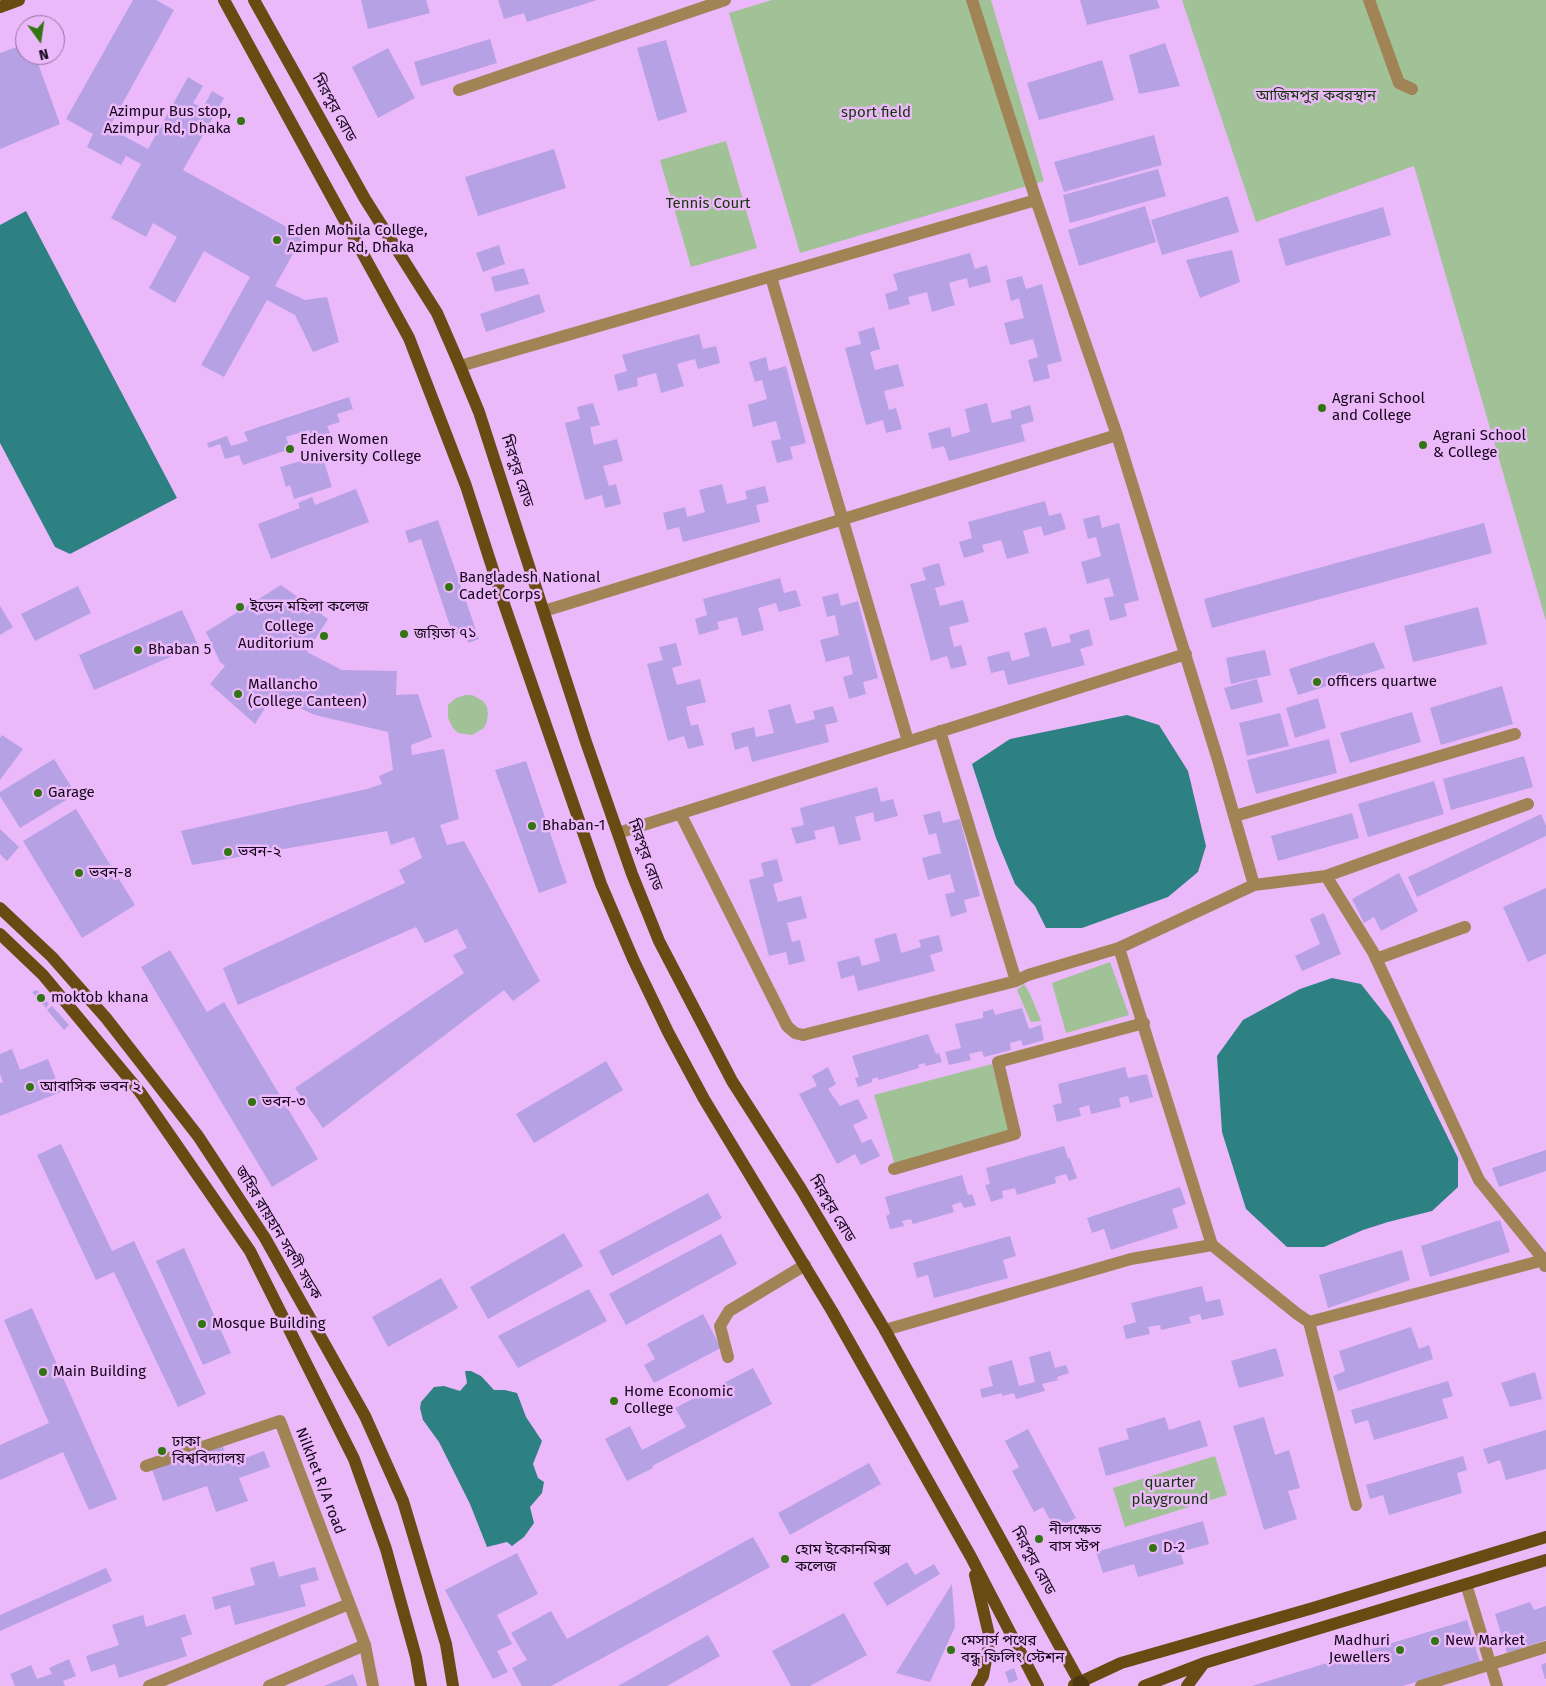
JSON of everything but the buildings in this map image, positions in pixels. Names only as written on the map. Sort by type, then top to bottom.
[{"type":"main road","points":[[0,7],[19,0]]},
{"type":"main road","points":[[224,0],[408,338],[466,486],[506,610],[598,876],[633,959],[668,1032],[704,1098],[832,1311],[971,1557],[1038,1686]]},
{"type":"main road","name":"মিরপুর রোড","points":[[254,0],[365,199],[437,313],[460,366],[479,412],[586,742],[659,941],[732,1081],[801,1190],[885,1330],[1078,1685]]},
{"type":"main road","name":"জহির রায়হান সরণী সড়ক","points":[[0,908],[52,957],[106,1018],[198,1136],[265,1238],[365,1416],[403,1501],[446,1644],[453,1686]]},
{"type":"main road","points":[[0,934],[43,975],[140,1092],[250,1251],[354,1459],[386,1549],[416,1658],[421,1686]]},
{"type":"main road","points":[[1078,1685],[1121,1663],[1313,1608],[1546,1537]]},
{"type":"main road","points":[[971,1557],[990,1639],[983,1676],[977,1686]]},
{"type":"main road","points":[[1144,1686],[1204,1662],[1546,1560]]},
{"type":"main road","points":[[1188,1686],[1204,1662]]},
{"type":"street","points":[[459,90],[702,3],[725,0]]},
{"type":"street","points":[[972,0],[1036,200],[1117,435],[1186,654],[1254,885]]},
{"type":"street","points":[[1369,0],[1399,83],[1412,89]]},
{"type":"street","points":[[460,366],[1036,200]]},
{"type":"street","points":[[771,277],[908,741]]},
{"type":"street","points":[[544,611],[1117,435]]},
{"type":"street","points":[[618,833],[1186,654]]},
{"type":"street","points":[[940,731],[1016,981]]},
{"type":"street","points":[[1235,816],[1515,734]]},
{"type":"street","points":[[680,813],[787,1026],[795,1033],[803,1035],[1016,981],[1028,975],[1119,948],[1254,885],[1326,876],[1528,804]]},
{"type":"street","points":[[1309,1322],[1545,1264],[1479,1180],[1376,959],[1326,876]]},
{"type":"street","points":[[1376,959],[1465,927]]},
{"type":"street","points":[[1119,948],[1212,1245],[1309,1322],[1356,1505]]},
{"type":"street","points":[[894,1170],[1015,1134],[998,1062],[1144,1023]]},
{"type":"street","points":[[885,1330],[1132,1259],[1212,1245]]},
{"type":"street","points":[[728,1357],[720,1326],[729,1311],[804,1265]]},
{"type":"street","name":"Nilkhet R/A road","points":[[146,1466],[280,1421],[365,1645],[372,1686]]},
{"type":"street","points":[[1466,1584],[1497,1686]]},
{"type":"street","points":[[149,1686],[349,1604]]},
{"type":"street","points":[[269,1686],[365,1645]]},
{"type":"street","points":[[1421,1686],[1546,1647]]},
{"type":"green space","name":"sport field","points":[[772,0],[991,0],[1044,181],[800,253],[729,13]]},
{"type":"green space","name":"আজিমপুর কবরস্থান","points":[[1182,0],[1546,0],[1546,621],[1414,166],[1256,222]]},
{"type":"green space","name":"Tennis Court","points":[[726,141],[757,248],[691,267],[660,160]]},
{"type":"green space","points":[[472,695],[483,701],[487,707],[487,721],[484,728],[472,735],[458,733],[448,718],[448,705],[456,698]]},
{"type":"green space","points":[[1110,962],[1129,1015],[1066,1033],[1052,983]]},
{"type":"green space","points":[[1024,984],[1041,1021],[1031,1022],[1017,990]]},
{"type":"green space","points":[[992,1064],[1009,1132],[895,1165],[874,1095]]},
{"type":"green space","name":"quarter playground","points":[[1215,1456],[1227,1495],[1125,1527],[1113,1488]]},
{"type":"shaded area","points":[[26,211],[177,498],[70,554],[55,547],[0,443],[0,225]]},
{"type":"shaded area","points":[[1127,715],[1159,725],[1188,771],[1206,846],[1198,872],[1168,897],[1082,928],[1046,928],[1035,906],[1015,884],[996,838],[972,764],[1010,739]]},
{"type":"shaded area","points":[[1332,978],[1361,984],[1391,1022],[1458,1158],[1458,1187],[1432,1211],[1363,1230],[1324,1247],[1287,1247],[1246,1209],[1222,1132],[1217,1056],[1243,1020],[1300,989]]},
{"type":"shaded area","points":[[465,1371],[471,1371],[481,1376],[494,1390],[517,1393],[526,1417],[542,1441],[533,1464],[538,1478],[544,1482],[542,1493],[530,1507],[534,1523],[524,1537],[512,1546],[507,1542],[487,1547],[470,1504],[439,1442],[423,1420],[420,1408],[421,1402],[434,1387],[444,1386],[460,1391],[467,1383]]},
{"type":"place","name":"Azimpur Bus stop, Azimpur Rd, Dhaka","points":[[241,121]]},
{"type":"place","name":"Eden Mohila College, Azimpur Rd, Dhaka","points":[[277,240]]},
{"type":"place","name":"Agrani School and College","points":[[1322,408]]},
{"type":"place","name":"Agrani School & College","points":[[1423,445]]},
{"type":"place","name":"Eden Women University College","points":[[290,449]]},
{"type":"place","name":"Bangladesh National Cadet Corps","points":[[449,587]]},
{"type":"place","name":"ইডেন মহিলা কলেজ","points":[[240,607]]},
{"type":"place","name":"জয়িতা ৭১","points":[[404,634]]},
{"type":"place","name":"College Auditorium","points":[[324,636]]},
{"type":"place","name":"Bhaban 5","points":[[138,650]]},
{"type":"place","name":"officers quartwe","points":[[1317,682]]},
{"type":"place","name":"Mallancho (College Canteen)","points":[[238,694]]},
{"type":"place","name":"Garage","points":[[38,793]]},
{"type":"place","name":"Bhaban-1","points":[[532,826]]},
{"type":"place","name":"ভবন-২","points":[[228,852]]},
{"type":"place","name":"ভবন-৪","points":[[79,873]]},
{"type":"place","name":"moktob khana","points":[[41,998]]},
{"type":"place","name":"আবাসিক ভবন ২","points":[[30,1087]]},
{"type":"place","name":"ভবন-৩","points":[[252,1102]]},
{"type":"place","name":"Mosque Building","points":[[202,1324]]},
{"type":"place","name":"Main Building","points":[[43,1372]]},
{"type":"place","name":"Home Economic College","points":[[614,1401]]},
{"type":"place","name":"ঢাকা বিশ্ববিদ্যালয়","points":[[162,1451]]},
{"type":"place","name":"নীলক্ষেত বাস স্টপ","points":[[1039,1539]]},
{"type":"place","name":"D-2","points":[[1153,1548]]},
{"type":"place","name":"হোম ইকোনমিক্স কলেজ","points":[[785,1559]]},
{"type":"place","name":"New Market","points":[[1435,1641]]},
{"type":"place","name":"মেসার্স পথের বন্ধু ফিলিং স্টেশন","points":[[951,1650]]},
{"type":"place","name":"Madhuri Jewellers","points":[[1400,1650]]}]
